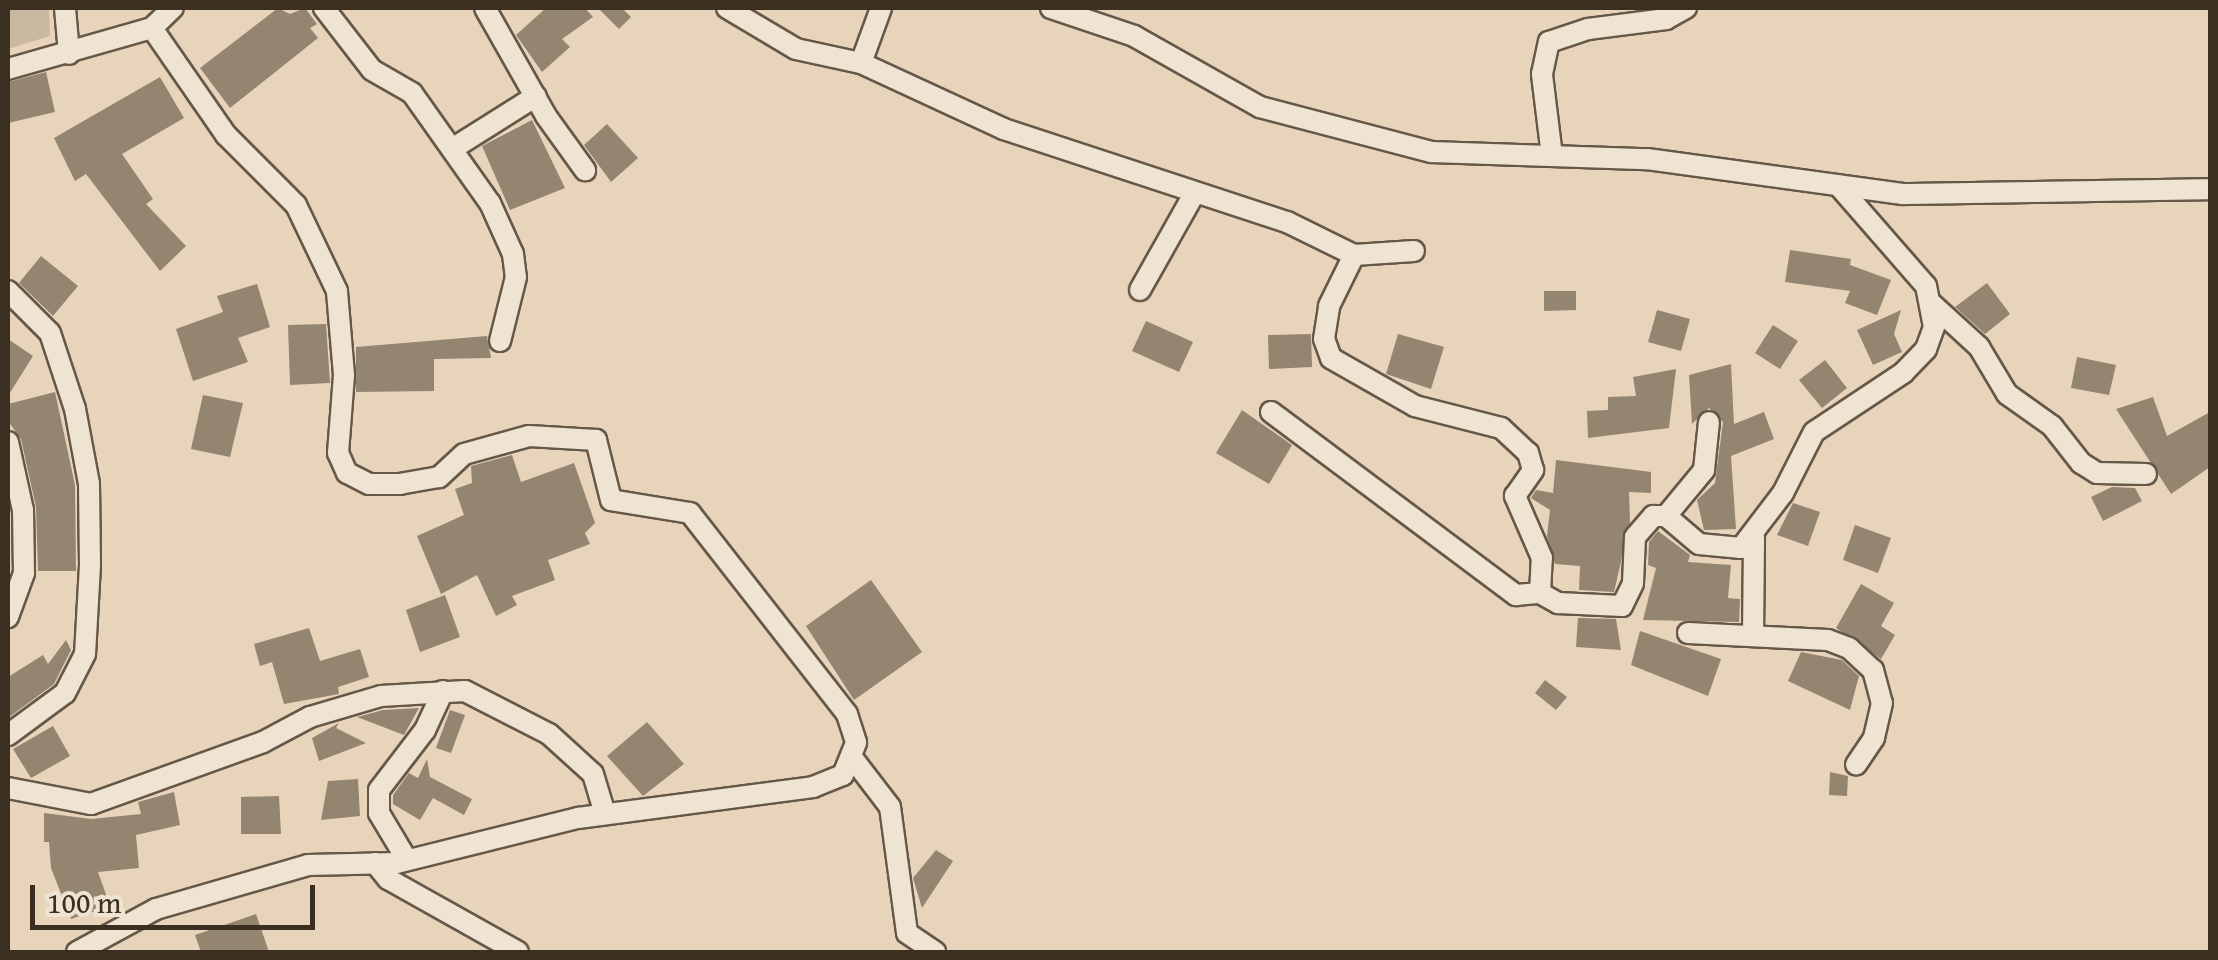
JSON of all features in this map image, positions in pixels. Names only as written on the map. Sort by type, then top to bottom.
[{"type":"street","points":[[65,8],[69,54]]},
{"type":"street","points":[[8,68],[152,28],[173,8]]},
{"type":"street","points":[[324,8],[372,70],[412,93],[490,203],[513,254],[516,277],[500,341]]},
{"type":"street","points":[[486,8],[536,96],[586,170]]},
{"type":"street","points":[[727,8],[796,50],[860,62],[1004,128],[1287,222],[1354,256],[1414,250]]},
{"type":"street","points":[[860,62],[882,8]]},
{"type":"street","points":[[1051,8],[1134,36],[1260,107],[1431,152],[1647,159],[1903,194],[2210,189]]},
{"type":"street","points":[[1552,156],[1542,74],[1550,42],[1588,29],[1666,19],[1686,8]]},
{"type":"street","points":[[77,952],[156,909],[308,865],[408,860],[605,814],[813,787],[843,775],[854,760],[856,742],[847,714],[690,514],[611,500],[596,440],[528,436],[464,454],[440,477],[401,484],[369,484],[347,473],[338,453],[344,375],[337,291],[296,205],[226,135],[152,28]]},
{"type":"street","points":[[452,149],[536,96]]},
{"type":"street","points":[[1754,636],[1754,537],[1814,432],[1903,373],[1926,348],[1932,304],[1926,286],[1838,186]]},
{"type":"street","points":[[1140,290],[1194,194]]},
{"type":"street","points":[[1354,256],[1329,306],[1324,339],[1332,358],[1415,406],[1501,428],[1528,454],[1533,470],[1515,496],[1542,558],[1540,593]]},
{"type":"street","points":[[8,292],[50,333],[76,409],[88,484],[90,566],[85,654],[66,693],[8,735]]},
{"type":"street","points":[[1932,304],[1979,347],[2007,394],[2052,426],[2082,464],[2097,473],[2146,474]]},
{"type":"street","points":[[1271,412],[1516,596],[1540,593],[1558,603],[1622,606],[1629,600],[1641,525],[1666,516],[1704,470],[1708,422]]},
{"type":"street","points":[[8,442],[24,510],[24,573],[8,617]]},
{"type":"street","points":[[1666,516],[1699,544],[1722,551],[1754,537]]},
{"type":"street","points":[[1688,634],[1828,640],[1873,670],[1882,703],[1874,738],[1856,765]]},
{"type":"street","points":[[408,860],[379,813],[379,790],[425,730],[443,691]]},
{"type":"street","points":[[8,788],[91,804],[264,742],[310,718],[382,696],[466,691],[501,705],[549,734],[593,774],[605,814]]},
{"type":"street","points":[[854,760],[890,806],[908,934],[936,952]]},
{"type":"street","points":[[375,864],[388,880],[518,952]]},
{"type":"shaded area","points":[[8,8],[49,8],[50,36],[8,49]]},
{"type":"building","points":[[278,8],[290,14],[305,8],[317,24],[310,28],[318,38],[230,108],[200,68]]},
{"type":"building","points":[[546,8],[585,8],[593,17],[562,39],[570,47],[542,72],[516,35]]},
{"type":"building","points":[[598,8],[622,8],[631,17],[619,29]]},
{"type":"building","points":[[46,72],[55,112],[8,123],[8,82]]},
{"type":"building","points":[[160,77],[184,118],[122,154],[153,199],[146,204],[186,246],[160,271],[86,174],[75,181],[54,138]]},
{"type":"building","points":[[532,120],[565,188],[510,210],[482,146]]},
{"type":"building","points":[[607,124],[638,158],[611,182],[584,145]]},
{"type":"building","points":[[1790,250],[1851,259],[1850,265],[1891,280],[1877,315],[1845,303],[1850,291],[1785,282]]},
{"type":"building","points":[[41,256],[78,286],[53,316],[19,283]]},
{"type":"building","points":[[1987,283],[2010,314],[1985,334],[1955,307]]},
{"type":"building","points":[[257,284],[270,327],[238,338],[248,362],[193,381],[176,329],[223,312],[217,296]]},
{"type":"building","points":[[1544,291],[1576,291],[1576,310],[1544,311]]},
{"type":"building","points":[[1657,310],[1690,319],[1681,351],[1648,342]]},
{"type":"building","points":[[1901,310],[1894,334],[1902,352],[1873,365],[1857,330]]},
{"type":"building","points":[[1146,321],[1193,342],[1179,372],[1132,351]]},
{"type":"building","points":[[326,324],[330,383],[290,385],[288,325]]},
{"type":"building","points":[[1773,325],[1798,341],[1780,369],[1755,353]]},
{"type":"building","points":[[1311,334],[1312,367],[1269,369],[1268,335]]},
{"type":"building","points":[[1398,334],[1444,347],[1431,389],[1386,374]]},
{"type":"building","points":[[487,336],[491,358],[434,359],[434,391],[356,392],[356,347]]},
{"type":"building","points":[[8,339],[33,356],[8,396]]},
{"type":"building","points":[[2077,357],[2116,365],[2109,395],[2071,388]]},
{"type":"building","points":[[1825,360],[1847,388],[1822,408],[1799,380]]},
{"type":"building","points":[[1731,364],[1734,424],[1764,412],[1774,439],[1731,456],[1736,529],[1704,530],[1697,500],[1715,483],[1723,422],[1709,408],[1692,424],[1689,375]]},
{"type":"building","points":[[1676,369],[1669,428],[1588,438],[1587,411],[1608,410],[1608,397],[1636,396],[1633,377]]},
{"type":"building","points":[[55,392],[75,485],[76,571],[38,571],[36,507],[21,439],[8,421],[8,404]]},
{"type":"building","points":[[203,395],[243,403],[230,457],[191,449]]},
{"type":"building","points":[[2153,397],[2167,436],[2210,412],[2210,467],[2171,494],[2116,409]]},
{"type":"building","points":[[1242,410],[1292,445],[1269,484],[1216,453]]},
{"type":"building","points":[[512,455],[521,482],[574,463],[595,523],[585,533],[590,544],[548,560],[555,580],[512,596],[517,605],[496,616],[477,575],[441,594],[417,536],[464,515],[455,489],[472,483],[471,466]]},
{"type":"building","points":[[1556,460],[1651,472],[1651,493],[1629,492],[1630,522],[1614,592],[1579,590],[1580,566],[1555,564],[1547,536],[1550,510],[1531,498],[1536,490],[1553,493]]},
{"type":"building","points":[[2112,487],[2135,488],[2142,501],[2103,521],[2091,497]]},
{"type":"building","points":[[1793,503],[1820,512],[1808,546],[1777,535]]},
{"type":"building","points":[[1855,525],[1891,538],[1878,573],[1843,560]]},
{"type":"building","points":[[1658,531],[1690,555],[1688,562],[1731,565],[1728,598],[1740,599],[1739,622],[1643,620],[1656,568],[1648,565],[1649,542]]},
{"type":"building","points":[[871,580],[922,652],[854,700],[806,626]]},
{"type":"building","points":[[1861,584],[1894,603],[1881,626],[1895,635],[1881,659],[1836,628]]},
{"type":"building","points":[[445,595],[460,637],[420,652],[406,610]]},
{"type":"building","points":[[1578,618],[1616,619],[1621,650],[1576,647]]},
{"type":"building","points":[[309,628],[320,661],[360,649],[369,677],[338,687],[339,694],[284,704],[272,662],[260,666],[254,644]]},
{"type":"building","points":[[1640,631],[1721,659],[1708,696],[1631,665]]},
{"type":"building","points":[[66,640],[71,650],[54,684],[8,718],[8,677],[43,655],[48,664]]},
{"type":"building","points":[[1801,652],[1842,660],[1859,676],[1850,710],[1788,681]]},
{"type":"building","points":[[1545,680],[1567,697],[1556,710],[1535,693]]},
{"type":"building","points":[[419,708],[404,735],[357,717],[383,710]]},
{"type":"building","points":[[450,710],[465,715],[451,753],[436,748]]},
{"type":"building","points":[[647,722],[684,764],[643,796],[607,756]]},
{"type":"building","points":[[339,723],[336,728],[366,743],[319,761],[312,738]]},
{"type":"building","points":[[53,726],[70,756],[31,778],[13,749]]},
{"type":"building","points":[[427,759],[430,777],[472,799],[464,815],[433,798],[420,820],[393,804],[393,795],[409,773],[418,778]]},
{"type":"building","points":[[1830,772],[1848,776],[1847,796],[1829,795]]},
{"type":"building","points":[[358,779],[360,816],[321,820],[328,781]]},
{"type":"building","points":[[174,792],[180,825],[136,835],[139,868],[98,872],[110,906],[71,919],[51,868],[49,842],[44,842],[44,813],[91,819],[141,814],[138,802]]},
{"type":"building","points":[[279,796],[281,834],[241,834],[241,797]]},
{"type":"building","points":[[936,850],[953,861],[922,908],[913,878]]},
{"type":"building","points":[[256,914],[269,952],[201,952],[195,935]]}]
